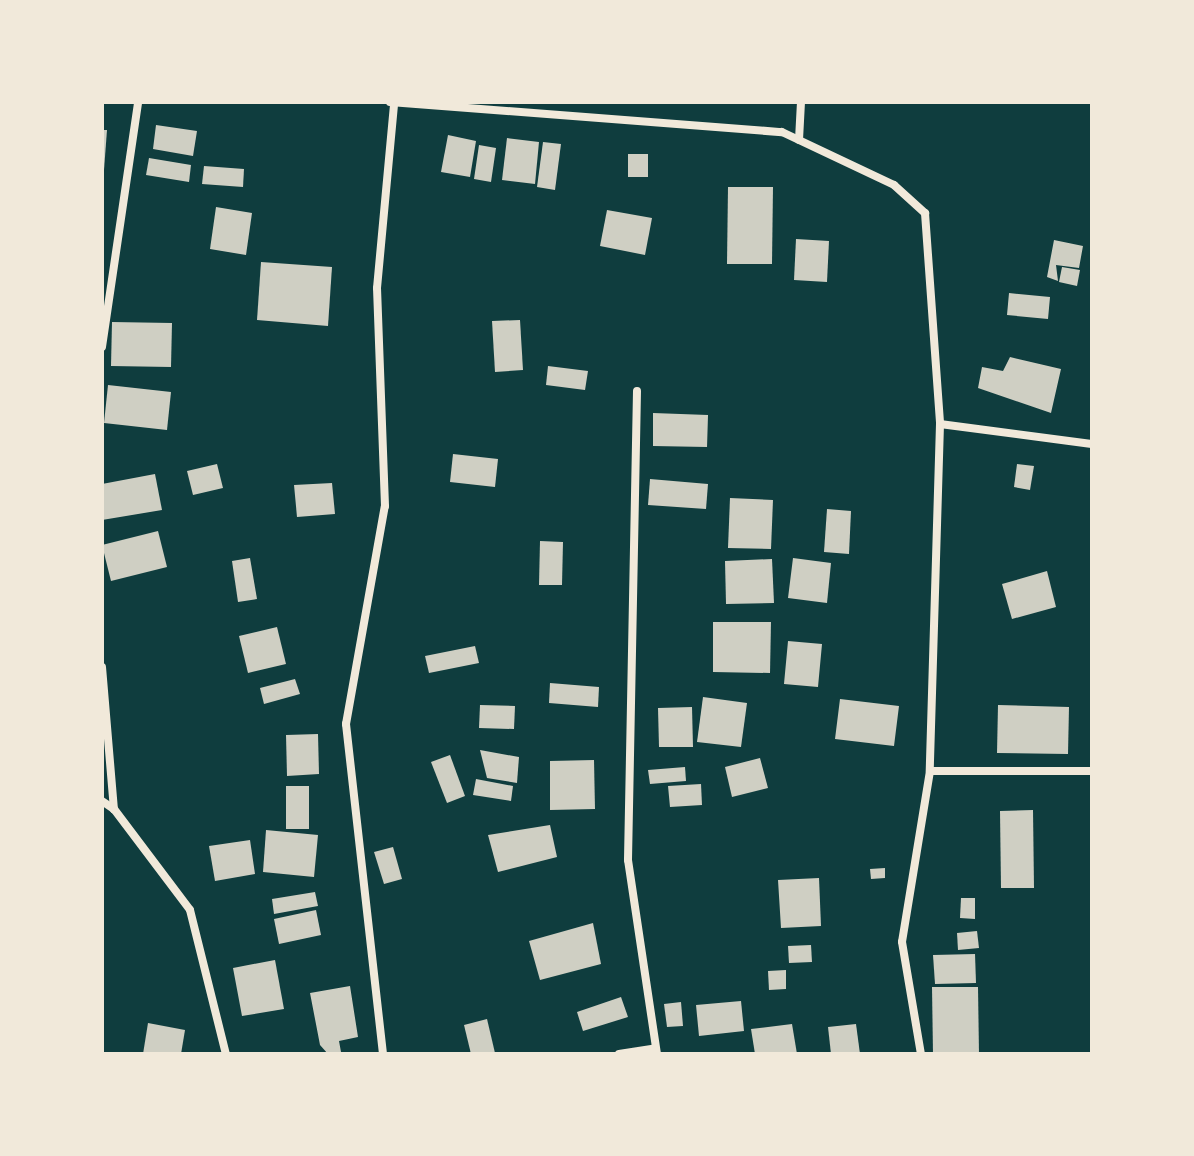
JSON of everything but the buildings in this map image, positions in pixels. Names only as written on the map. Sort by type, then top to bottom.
[{"type":"street","points":[[102,347],[138,102]]},
{"type":"street","points":[[383,1054],[346,724],[385,506],[377,288],[392,102],[782,132],[894,185],[925,213],[940,424],[930,771],[902,942],[921,1054]]},
{"type":"street","points":[[799,140],[801,102]]},
{"type":"street","points":[[619,1054],[656,1051],[628,860],[637,391]]},
{"type":"street","points":[[940,424],[1092,444]]},
{"type":"street","points":[[102,667],[114,809]]},
{"type":"street","points":[[930,771],[1092,771]]},
{"type":"street","points":[[102,801],[114,809],[190,910],[226,1054]]}]
